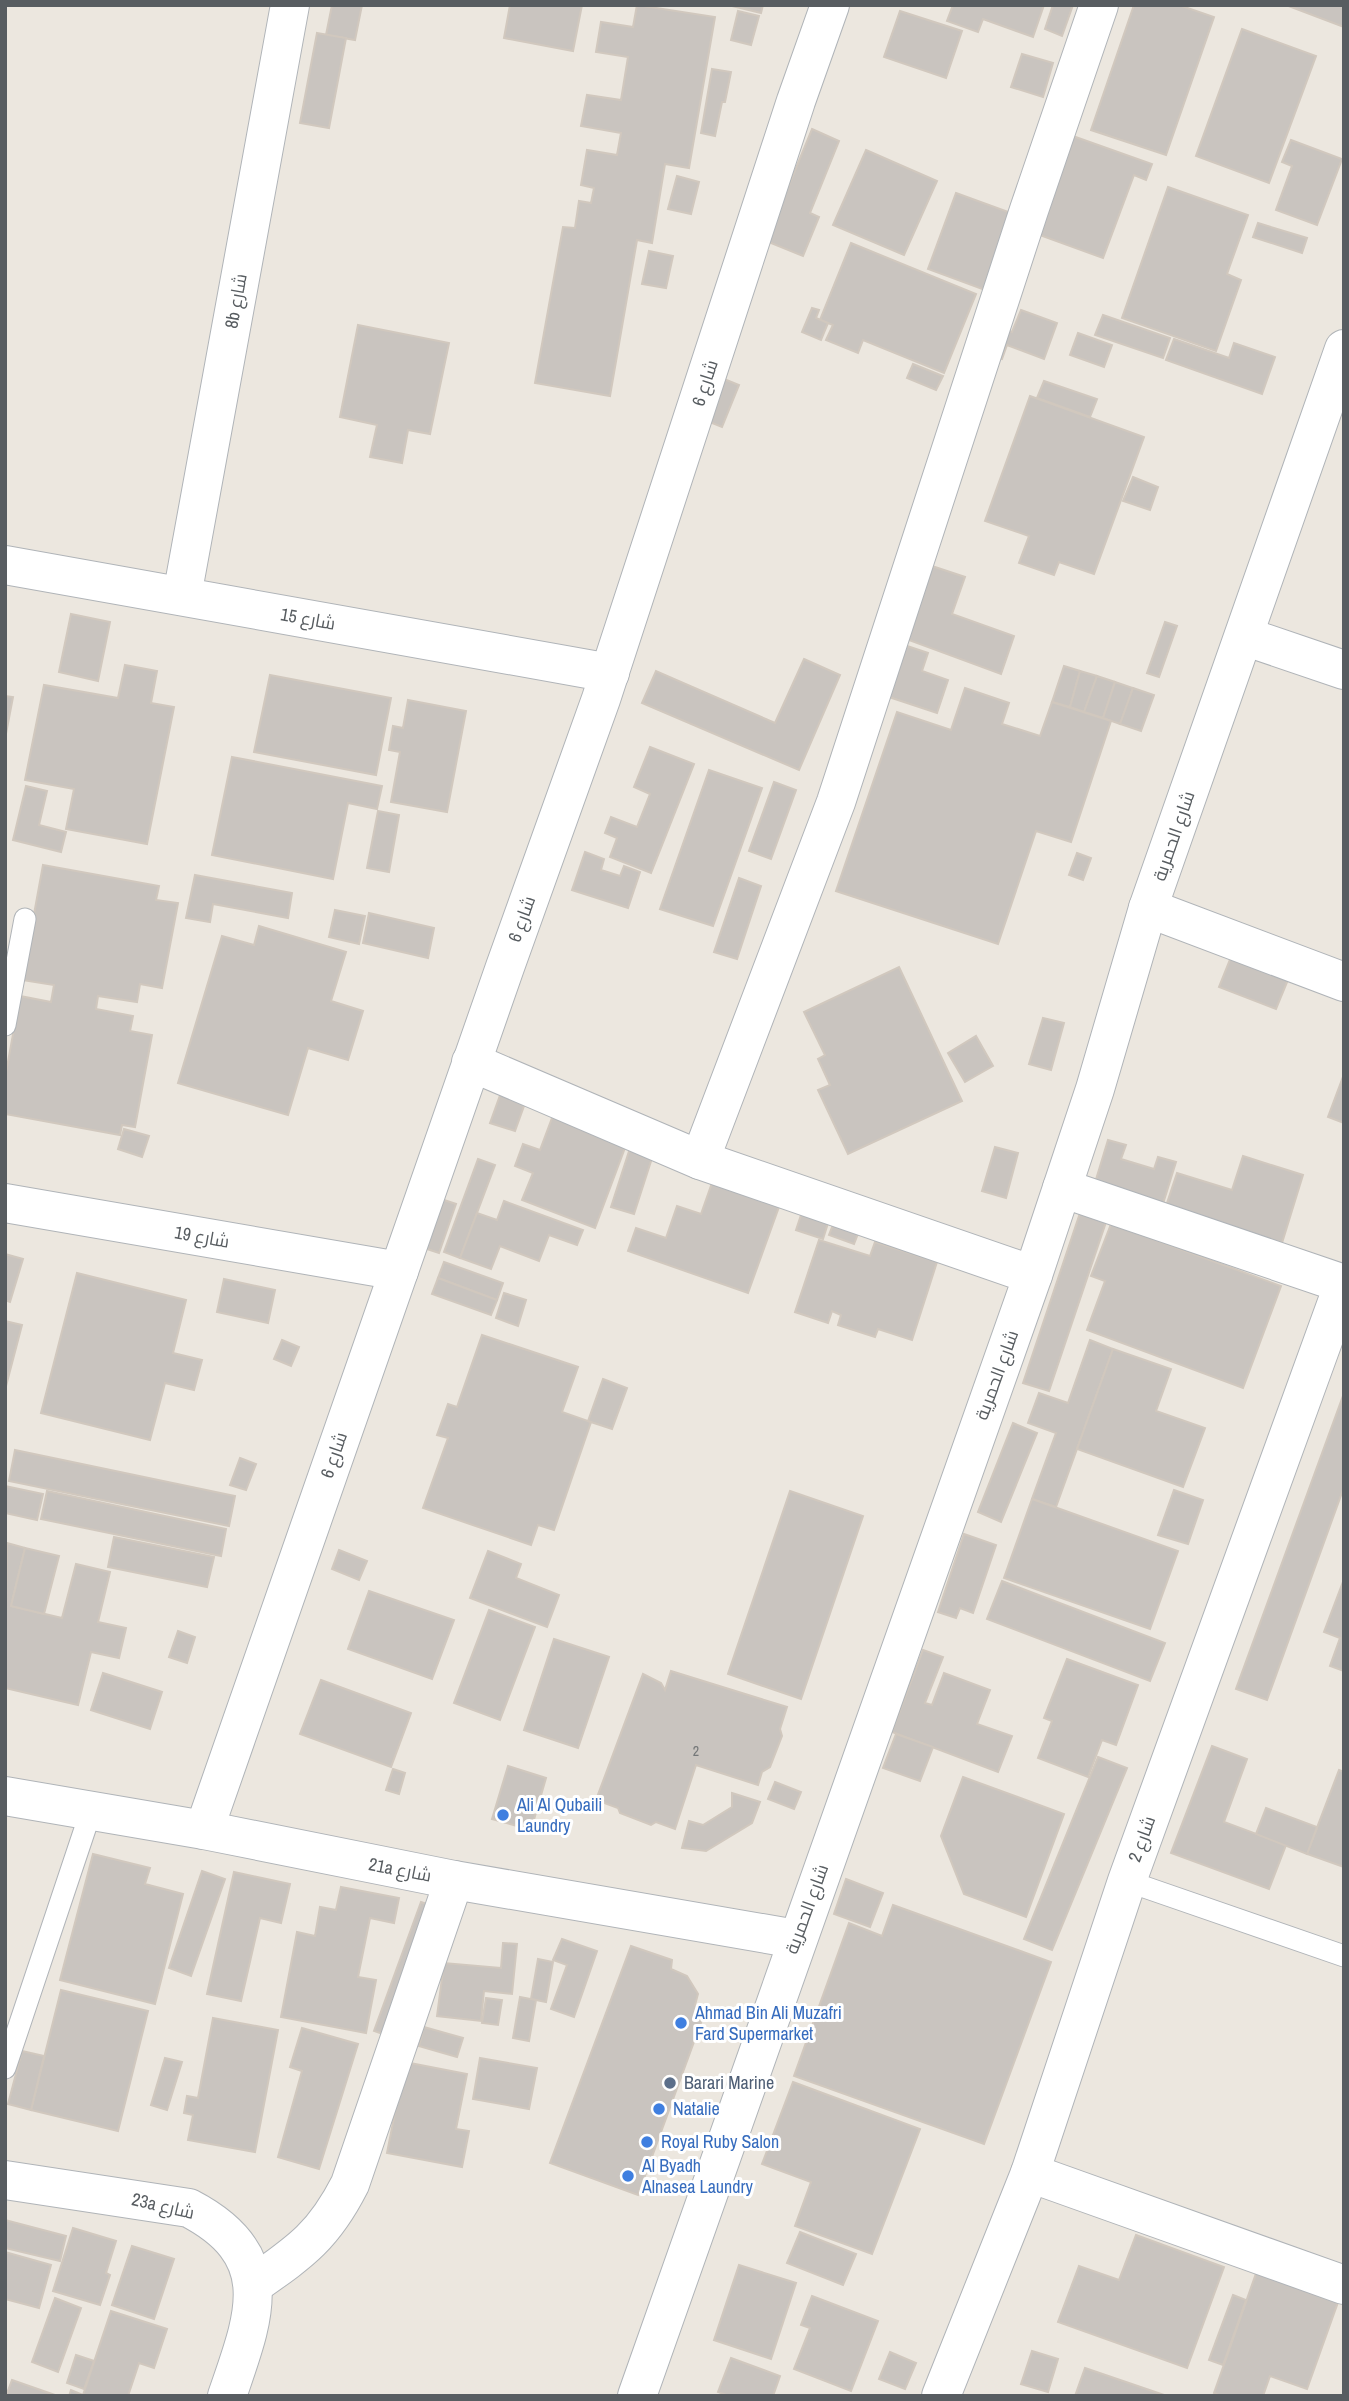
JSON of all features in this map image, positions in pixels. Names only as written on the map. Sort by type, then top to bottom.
[{"type":"street","name":"8b شارع","points":[[182,596],[290,5]]},
{"type":"street","name":"شارع 6","points":[[204,1830],[471,1062],[610,673],[796,101],[830,5]]},
{"type":"street","points":[[700,1160],[836,802],[1099,5]]},
{"type":"street","name":"شارع الحمرية","points":[[647,2393],[796,1939],[1033,1275],[1095,1089],[1148,908],[1344,349]]},
{"type":"street","name":"شارع 15","points":[[5,565],[610,673]]},
{"type":"street","points":[[1244,636],[1344,670]]},
{"type":"street","points":[[1148,908],[1344,982]]},
{"type":"street","points":[[471,1062],[700,1160],[1033,1275]]},
{"type":"street","points":[[1062,1188],[1344,1284]]},
{"type":"street","name":"شارع 19","points":[[5,1203],[398,1271]]},
{"type":"street","name":"شارع 2","points":[[941,2396],[1030,2173],[1127,1881],[1344,1284]]},
{"type":"street","name":"21a شارع","points":[[5,1797],[204,1830],[454,1880],[796,1939]]},
{"type":"street","points":[[253,2285],[317,2236],[336,2211],[350,2184],[454,1880]]},
{"type":"street","points":[[1030,2173],[1344,2285]]},
{"type":"street","name":"23a شارع","points":[[5,2180],[189,2208],[212,2220],[232,2238],[245,2260],[253,2285],[254,2311],[228,2396]]},
{"type":"lane","points":[[5,1025],[24,919]]},
{"type":"lane","points":[[5,2068],[91,1811]]},
{"type":"lane","points":[[1127,1881],[1344,1956]]},
{"type":"building","points":[[332,5],[362,5],[355,40],[326,35]]},
{"type":"building","points":[[510,5],[582,5],[573,51],[504,38]]},
{"type":"building","points":[[637,5],[715,17],[689,168],[665,164],[652,243],[637,240],[610,396],[535,383],[563,227],[575,228],[579,201],[591,203],[594,188],[581,185],[587,150],[617,155],[621,133],[581,126],[587,95],[621,100],[628,57],[596,52],[601,22],[633,27]]},
{"type":"building","points":[[728,5],[763,5],[761,13]]},
{"type":"building","points":[[953,5],[1044,5],[1033,37],[983,19],[978,32],[947,21]]},
{"type":"building","points":[[1053,5],[1073,5],[1062,36],[1045,29]]},
{"type":"building","points":[[1134,5],[1179,5],[1214,17],[1166,155],[1091,130]]},
{"type":"building","points":[[1286,5],[1344,5],[1344,27]]},
{"type":"building","points":[[738,11],[759,16],[751,45],[731,40]]},
{"type":"building","points":[[900,11],[962,31],[946,78],[884,57]]},
{"type":"building","points":[[1242,29],[1316,56],[1269,183],[1196,156]]},
{"type":"building","points":[[317,33],[346,38],[329,128],[300,123]]},
{"type":"building","points":[[1022,54],[1053,63],[1043,97],[1011,87]]},
{"type":"building","points":[[712,69],[731,72],[715,136],[701,133]]},
{"type":"building","points":[[812,129],[839,141],[810,213],[819,217],[803,256],[766,241]]},
{"type":"building","points":[[1070,135],[1152,164],[1146,180],[1134,175],[1103,258],[1034,233]]},
{"type":"building","points":[[1291,140],[1342,159],[1317,225],[1276,210],[1292,166],[1282,162]]},
{"type":"building","points":[[866,150],[937,181],[904,255],[833,225]]},
{"type":"building","points":[[677,176],[699,182],[691,214],[668,209]]},
{"type":"building","points":[[1168,187],[1248,215],[1227,274],[1241,280],[1216,351],[1122,318]]},
{"type":"building","points":[[956,193],[1014,214],[985,290],[928,269]]},
{"type":"building","points":[[1258,223],[1307,238],[1302,253],[1253,237]]},
{"type":"building","points":[[851,243],[976,294],[944,373],[863,340],[858,353],[826,340],[833,325],[820,320]]},
{"type":"building","points":[[649,251],[673,256],[666,288],[642,284]]},
{"type":"building","points":[[812,308],[819,310],[816,318],[828,323],[821,340],[802,332]]},
{"type":"building","points":[[1021,310],[1057,323],[1044,359],[1007,345],[1002,359],[988,354],[998,327],[1012,332]]},
{"type":"building","points":[[1103,315],[1170,338],[1163,358],[1095,335]]},
{"type":"building","points":[[358,325],[449,343],[430,434],[408,430],[402,463],[370,457],[377,425],[340,417]]},
{"type":"building","points":[[1078,333],[1112,345],[1104,367],[1070,355]]},
{"type":"building","points":[[1174,339],[1229,358],[1234,343],[1275,357],[1262,394],[1166,360]]},
{"type":"building","points":[[913,364],[943,376],[936,390],[907,378]]},
{"type":"building","points":[[724,379],[739,385],[722,427],[707,421]]},
{"type":"building","points":[[1044,381],[1097,399],[1090,417],[1037,398]]},
{"type":"building","points":[[1030,396],[1144,437],[1094,574],[1059,562],[1054,575],[1019,563],[1029,536],[985,521]]},
{"type":"building","points":[[1133,477],[1158,487],[1150,510],[1123,501]]},
{"type":"building","points":[[932,566],[965,577],[952,614],[1014,636],[1001,674],[906,639]]},
{"type":"building","points":[[71,614],[110,622],[98,681],[59,672]]},
{"type":"building","points":[[1165,622],[1177,626],[1159,677],[1147,673]]},
{"type":"building","points":[[892,641],[928,653],[922,671],[948,680],[937,713],[874,692]]},
{"type":"building","points":[[804,659],[840,675],[799,770],[642,703],[656,671],[775,723]]},
{"type":"building","points":[[125,665],[157,671],[151,703],[174,707],[147,844],[66,829],[74,789],[25,780],[44,685],[118,698]]},
{"type":"building","points":[[1064,666],[1080,671],[1070,707],[1052,702]]},
{"type":"building","points":[[1080,671],[1097,676],[1084,712],[1070,707]]},
{"type":"building","points":[[270,675],[391,698],[376,775],[254,752]]},
{"type":"building","points":[[1097,676],[1115,682],[1103,718],[1084,712]]},
{"type":"building","points":[[1115,682],[1133,688],[1120,724],[1103,718]]},
{"type":"building","points":[[965,688],[1009,703],[1002,724],[1040,736],[1052,702],[1111,721],[1071,842],[1036,831],[998,944],[836,891],[897,712],[951,730]]},
{"type":"building","points":[[1133,688],[1154,695],[1141,731],[1120,724]]},
{"type":"building","points":[[5,696],[13,697],[5,739]]},
{"type":"building","points":[[408,700],[466,711],[447,812],[391,802],[400,752],[389,750],[393,726],[403,728]]},
{"type":"building","points":[[650,747],[694,764],[651,873],[610,857],[617,838],[605,833],[611,817],[637,827],[650,794],[634,787]]},
{"type":"building","points":[[232,757],[382,786],[377,809],[348,803],[333,879],[212,855]]},
{"type":"building","points":[[709,770],[762,788],[713,926],[660,909]]},
{"type":"building","points":[[774,782],[796,790],[771,859],[749,851]]},
{"type":"building","points":[[26,786],[47,791],[39,825],[66,832],[61,852],[13,840]]},
{"type":"building","points":[[378,811],[399,815],[389,872],[367,868]]},
{"type":"building","points":[[585,852],[604,859],[601,870],[620,876],[624,866],[640,872],[628,908],[572,890]]},
{"type":"building","points":[[1077,853],[1091,858],[1083,880],[1069,875]]},
{"type":"building","points":[[43,865],[159,886],[156,900],[178,903],[162,988],[140,984],[137,1002],[98,996],[96,1009],[133,1016],[130,1031],[152,1035],[135,1127],[122,1125],[120,1135],[5,1114],[5,1078],[20,996],[51,1002],[54,985],[22,980]]},
{"type":"building","points":[[195,875],[292,893],[288,918],[213,904],[210,922],[186,918]]},
{"type":"building","points":[[739,878],[761,886],[737,959],[714,952]]},
{"type":"building","points":[[335,910],[365,916],[359,944],[329,937]]},
{"type":"building","points":[[369,913],[434,928],[428,958],[363,943]]},
{"type":"building","points":[[259,926],[346,952],[331,1001],[363,1011],[348,1060],[308,1048],[288,1115],[178,1083],[222,936],[254,945]]},
{"type":"building","points":[[1235,947],[1292,970],[1276,1009],[1219,987]]},
{"type":"building","points":[[899,967],[962,1101],[848,1154],[818,1090],[830,1085],[818,1059],[825,1055],[804,1012]]},
{"type":"building","points":[[1043,1018],[1064,1023],[1051,1070],[1029,1064]]},
{"type":"building","points":[[976,1036],[993,1066],[965,1082],[948,1053]]},
{"type":"building","points":[[1344,1074],[1344,1123],[1328,1117]]},
{"type":"building","points":[[503,1087],[528,1095],[515,1131],[490,1123]]},
{"type":"building","points":[[555,1110],[629,1137],[595,1228],[522,1200],[533,1173],[515,1166],[523,1144],[540,1150]]},
{"type":"building","points":[[124,1129],[149,1136],[142,1157],[118,1149]]},
{"type":"building","points":[[1108,1140],[1126,1145],[1121,1159],[1154,1169],[1158,1157],[1176,1162],[1162,1207],[1094,1186]]},
{"type":"building","points":[[631,1145],[654,1152],[634,1214],[611,1207]]},
{"type":"building","points":[[995,1147],[1018,1153],[1006,1198],[982,1191]]},
{"type":"building","points":[[1243,1156],[1303,1175],[1282,1243],[1166,1206],[1177,1173],[1232,1190]]},
{"type":"building","points":[[478,1159],[495,1165],[460,1258],[444,1252]]},
{"type":"building","points":[[713,1180],[780,1204],[748,1293],[628,1251],[636,1228],[666,1238],[677,1206],[701,1214]]},
{"type":"building","points":[[432,1196],[456,1204],[439,1253],[415,1245]]},
{"type":"building","points":[[504,1201],[583,1230],[577,1245],[549,1235],[539,1261],[500,1246],[491,1269],[460,1258],[477,1213],[497,1220]]},
{"type":"building","points":[[803,1209],[830,1217],[823,1239],[796,1230]]},
{"type":"building","points":[[1080,1213],[1106,1222],[1049,1391],[1023,1383]]},
{"type":"building","points":[[836,1217],[861,1226],[854,1244],[829,1235]]},
{"type":"building","points":[[1111,1224],[1281,1286],[1243,1388],[1087,1330],[1105,1281],[1091,1276]]},
{"type":"building","points":[[819,1240],[870,1256],[875,1242],[937,1262],[912,1340],[878,1329],[875,1337],[838,1325],[841,1315],[832,1311],[828,1323],[795,1312]]},
{"type":"building","points":[[5,1254],[23,1259],[10,1302],[5,1300]]},
{"type":"building","points":[[444,1262],[503,1283],[497,1300],[438,1278]]},
{"type":"building","points":[[77,1273],[186,1300],[173,1353],[202,1360],[194,1390],[165,1383],[150,1440],[41,1413]]},
{"type":"building","points":[[438,1278],[497,1300],[491,1315],[432,1294]]},
{"type":"building","points":[[224,1279],[275,1290],[268,1323],[217,1312]]},
{"type":"building","points":[[504,1293],[526,1300],[518,1326],[496,1318]]},
{"type":"building","points":[[5,1321],[22,1325],[5,1390]]},
{"type":"building","points":[[482,1335],[578,1367],[562,1412],[591,1422],[554,1530],[538,1525],[531,1545],[423,1508],[448,1438],[437,1435],[448,1404],[457,1407]]},
{"type":"building","points":[[282,1340],[299,1347],[291,1366],[274,1359]]},
{"type":"building","points":[[1090,1340],[1113,1349],[1056,1507],[1032,1499],[1056,1433],[1028,1423],[1039,1393],[1068,1403]]},
{"type":"building","points":[[1113,1349],[1171,1369],[1156,1411],[1205,1428],[1183,1487],[1077,1449]]},
{"type":"building","points":[[603,1379],[627,1388],[612,1429],[588,1421]]},
{"type":"building","points":[[1344,1393],[1344,1487],[1267,1700],[1236,1689]]},
{"type":"building","points":[[1013,1423],[1037,1433],[1001,1522],[978,1512]]},
{"type":"building","points":[[15,1450],[235,1496],[229,1526],[9,1481]]},
{"type":"building","points":[[240,1458],[256,1464],[246,1490],[230,1485]]},
{"type":"building","points":[[5,1486],[43,1494],[37,1520],[5,1513]]},
{"type":"building","points":[[1174,1490],[1203,1500],[1188,1544],[1158,1535]]},
{"type":"building","points":[[47,1491],[226,1529],[221,1556],[41,1519]]},
{"type":"building","points":[[790,1491],[863,1516],[801,1699],[728,1674]]},
{"type":"building","points":[[1032,1499],[1178,1551],[1150,1629],[1004,1578]]},
{"type":"building","points":[[964,1534],[996,1545],[973,1613],[960,1608],[956,1618],[938,1612]]},
{"type":"building","points":[[114,1537],[214,1557],[207,1587],[108,1567]]},
{"type":"building","points":[[7,1543],[25,1548],[11,1606],[62,1618],[76,1564],[110,1572],[98,1622],[126,1628],[119,1658],[91,1652],[78,1705],[5,1688]]},
{"type":"building","points":[[25,1548],[59,1556],[44,1614],[11,1606]]},
{"type":"building","points":[[339,1550],[367,1561],[359,1580],[332,1569]]},
{"type":"building","points":[[488,1551],[521,1564],[516,1578],[559,1595],[547,1627],[470,1598]]},
{"type":"building","points":[[1344,1579],[1344,1671],[1330,1666],[1340,1638],[1324,1632]]},
{"type":"building","points":[[1002,1581],[1165,1643],[1150,1681],[987,1619]]},
{"type":"building","points":[[369,1591],[454,1620],[432,1679],[348,1649]]},
{"type":"building","points":[[489,1610],[535,1627],[500,1720],[454,1703]]},
{"type":"building","points":[[178,1631],[195,1637],[187,1663],[169,1657]]},
{"type":"building","points":[[554,1639],[609,1657],[578,1748],[524,1730]]},
{"type":"building","points":[[923,1650],[943,1657],[925,1703],[932,1705],[944,1673],[990,1690],[977,1724],[1012,1736],[998,1772],[892,1732]]},
{"type":"building","points":[[1067,1659],[1138,1685],[1116,1745],[1102,1740],[1088,1777],[1038,1758],[1052,1721],[1044,1718]]},
{"type":"building","points":[[671,1671],[787,1707],[780,1729],[782,1736],[770,1767],[762,1772],[758,1785],[696,1765],[675,1829],[656,1822],[651,1825],[596,1800],[643,1674],[661,1683],[665,1690]]},
{"type":"building","points":[[103,1673],[162,1692],[150,1729],[91,1710]]},
{"type":"building","points":[[321,1680],[411,1713],[391,1767],[300,1734]]},
{"type":"building","points":[[896,1734],[933,1747],[920,1781],[883,1768]]},
{"type":"building","points":[[1212,1746],[1247,1759],[1224,1822],[1286,1845],[1269,1889],[1171,1853]]},
{"type":"building","points":[[1098,1757],[1127,1768],[1052,1950],[1024,1939]]},
{"type":"building","points":[[508,1766],[546,1778],[531,1830],[492,1819]]},
{"type":"building","points":[[393,1769],[405,1773],[399,1794],[386,1790]]},
{"type":"building","points":[[1339,1770],[1344,1772],[1344,1867],[1307,1854]]},
{"type":"building","points":[[963,1777],[1064,1814],[1026,1917],[964,1894],[941,1836]]},
{"type":"building","points":[[775,1782],[801,1792],[794,1809],[768,1799]]},
{"type":"building","points":[[732,1793],[760,1802],[752,1823],[706,1851],[682,1848],[689,1821],[703,1825],[732,1807]]},
{"type":"building","points":[[1266,1808],[1317,1827],[1307,1854],[1256,1834]]},
{"type":"building","points":[[93,1854],[150,1868],[145,1884],[183,1894],[155,2004],[60,1980]]},
{"type":"building","points":[[202,1871],[225,1879],[191,1976],[169,1968]]},
{"type":"building","points":[[234,1872],[290,1884],[281,1923],[260,1918],[241,2001],[207,1994]]},
{"type":"building","points":[[846,1879],[883,1893],[870,1927],[834,1914]]},
{"type":"building","points":[[341,1887],[399,1898],[394,1923],[370,1918],[358,1977],[376,1980],[366,2033],[281,2017],[297,1932],[315,1936],[320,1907],[336,1910]]},
{"type":"building","points":[[421,1902],[439,1908],[392,2037],[374,2031]]},
{"type":"building","points":[[893,1905],[1051,1962],[984,2144],[794,2076],[849,1923],[882,1936]]},
{"type":"building","points":[[562,1939],[597,1951],[574,2017],[551,2009],[567,1965],[553,1960]]},
{"type":"building","points":[[503,1943],[517,1944],[512,1994],[484,1991],[481,2021],[437,2016],[444,1963],[501,1968]]},
{"type":"building","points":[[631,1946],[672,1960],[671,1969],[687,1976],[698,1994],[695,2005],[706,2009],[638,2195],[550,2163]]},
{"type":"building","points":[[538,1959],[553,1962],[546,2002],[531,1999]]},
{"type":"building","points":[[61,1990],[148,2011],[118,2131],[31,2110]]},
{"type":"building","points":[[520,1997],[536,2000],[529,2041],[513,2038]]},
{"type":"building","points":[[486,1998],[502,2000],[498,2025],[482,2023]]},
{"type":"building","points":[[213,2018],[278,2030],[255,2152],[188,2140],[193,2115],[184,2113],[187,2096],[198,2098]]},
{"type":"building","points":[[424,2027],[463,2038],[457,2057],[419,2046]]},
{"type":"building","points":[[302,2028],[358,2044],[319,2169],[278,2157],[302,2071],[290,2067]]},
{"type":"building","points":[[22,2051],[44,2056],[31,2110],[8,2104]]},
{"type":"building","points":[[165,2058],[182,2062],[167,2110],[151,2105]]},
{"type":"building","points":[[480,2058],[537,2068],[529,2109],[473,2099]]},
{"type":"building","points":[[405,2062],[467,2074],[456,2129],[469,2131],[462,2167],[387,2153]]},
{"type":"building","points":[[793,2082],[920,2129],[872,2254],[795,2226],[811,2182],[762,2164]]},
{"type":"building","points":[[5,2220],[66,2236],[60,2261],[5,2248]]},
{"type":"building","points":[[73,2228],[116,2241],[106,2273],[110,2275],[100,2305],[53,2291]]},
{"type":"building","points":[[800,2232],[856,2254],[843,2285],[787,2263]]},
{"type":"building","points":[[1136,2235],[1224,2267],[1187,2368],[1058,2322],[1079,2266],[1119,2280]]},
{"type":"building","points":[[132,2246],[174,2259],[154,2319],[112,2305]]},
{"type":"building","points":[[5,2252],[51,2265],[39,2308],[5,2299]]},
{"type":"building","points":[[1260,2262],[1342,2291],[1307,2389],[1270,2376],[1263,2396],[1221,2396],[1214,2393]]},
{"type":"building","points":[[739,2265],[796,2283],[771,2359],[714,2340]]},
{"type":"building","points":[[1233,2295],[1246,2300],[1223,2365],[1209,2360]]},
{"type":"building","points":[[812,2296],[878,2321],[851,2391],[794,2369],[810,2328],[801,2325]]},
{"type":"building","points":[[55,2298],[81,2308],[58,2372],[32,2362]]},
{"type":"building","points":[[111,2311],[167,2329],[154,2368],[139,2363],[128,2396],[69,2396],[71,2390],[83,2395]]},
{"type":"building","points":[[1032,2351],[1058,2359],[1048,2392],[1021,2384]]},
{"type":"building","points":[[890,2352],[916,2363],[905,2389],[879,2379]]},
{"type":"building","points":[[76,2355],[94,2361],[84,2389],[67,2383]]},
{"type":"building","points":[[731,2358],[780,2376],[773,2396],[729,2396],[718,2392]]},
{"type":"building","points":[[1085,2368],[1167,2396],[1075,2396]]},
{"type":"building","points":[[12,2380],[55,2395],[55,2396],[6,2396]]},
{"type":"place","name":"Ali Al Qubaili Laundry","points":[[503,1815]]},
{"type":"place","name":"Ahmad Bin Ali Muzafri Fard Supermarket","points":[[681,2023]]},
{"type":"place","name":"Barari Marine","points":[[670,2083]]},
{"type":"place","name":"Natalie","points":[[659,2109]]},
{"type":"place","name":"Royal Ruby Salon","points":[[647,2142]]},
{"type":"place","name":"Al Byadh Alnasea Laundry","points":[[628,2176]]}]
